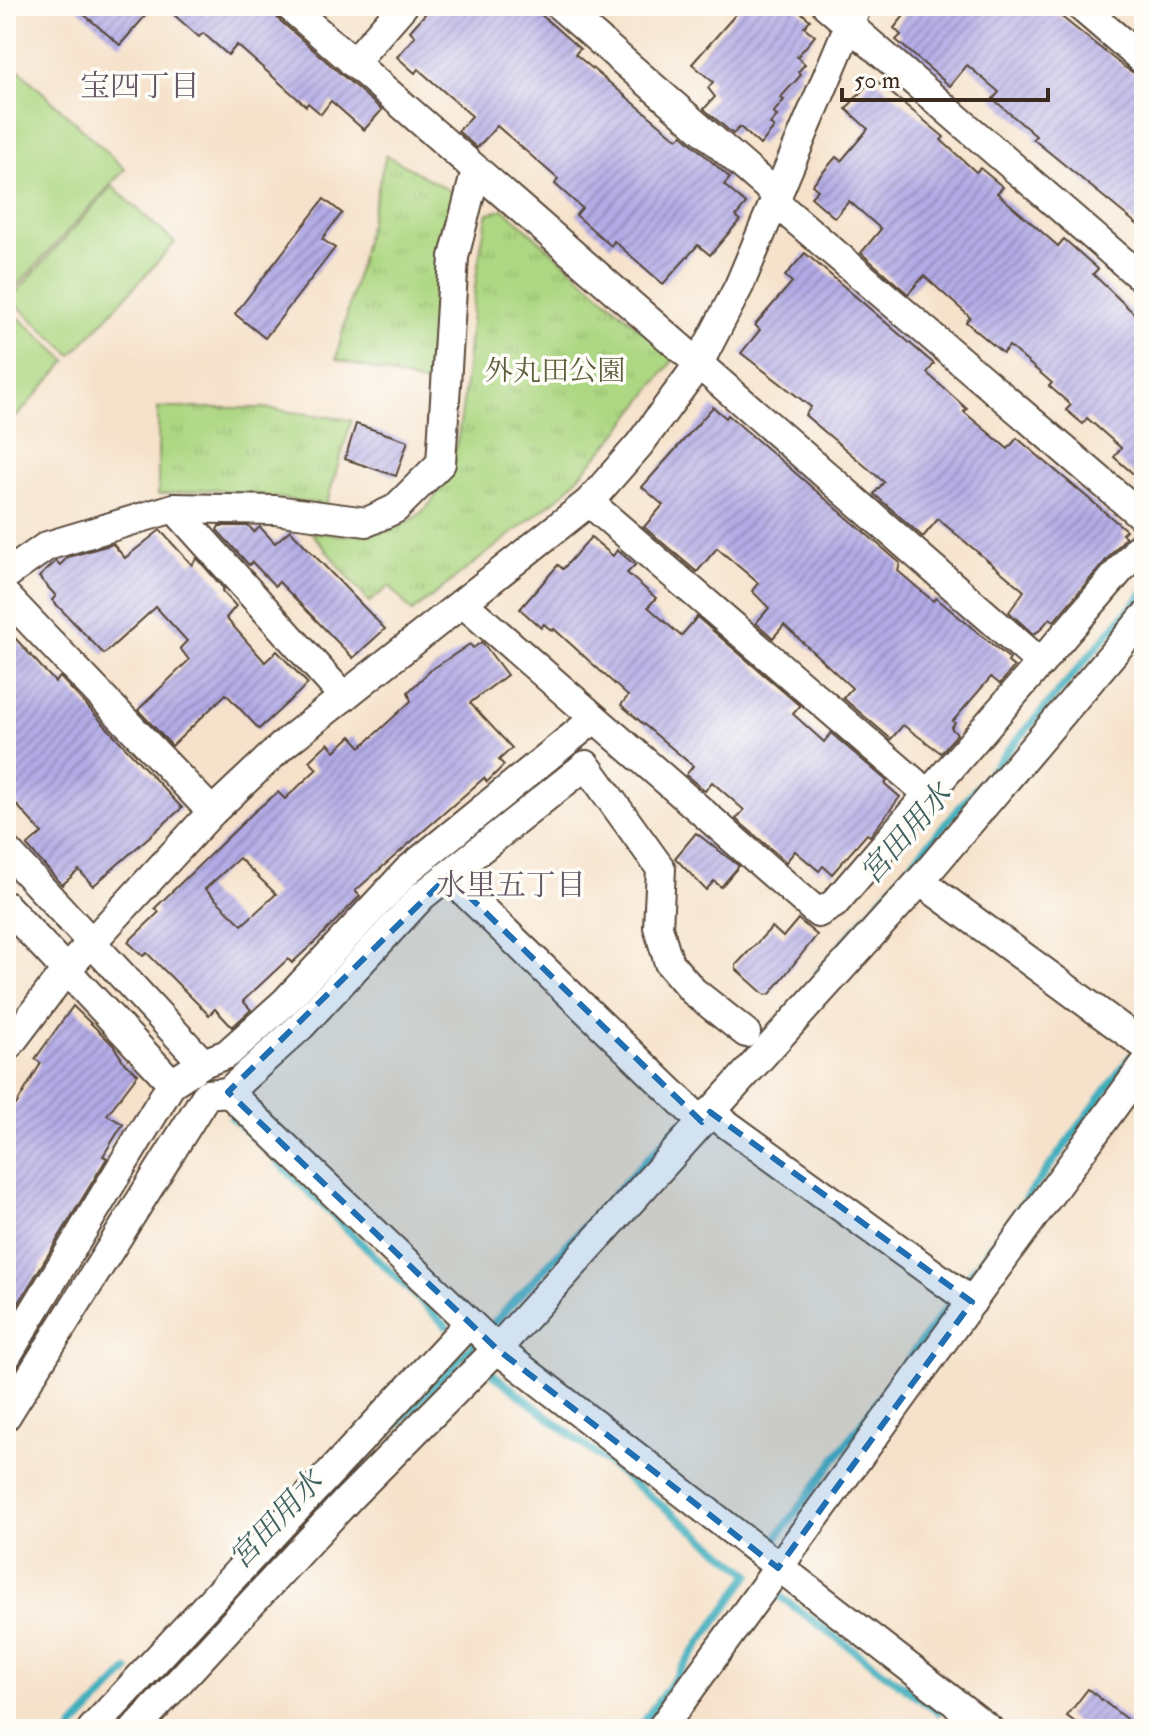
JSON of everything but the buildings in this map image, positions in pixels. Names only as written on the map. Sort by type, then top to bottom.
[{"type":"street","points":[[289,6],[1041,663]]},
{"type":"street","points":[[353,63],[403,6]]},
{"type":"street","points":[[560,6],[776,199],[1144,518]]},
{"type":"street","points":[[827,6],[853,16],[1144,280]]},
{"type":"street","points":[[1080,6],[1144,61]]},
{"type":"street","points":[[6,1049],[66,970],[212,812],[283,745],[589,502],[639,445],[698,365],[739,286],[853,16]]},
{"type":"street","points":[[6,575],[47,546],[174,508],[275,510],[367,522],[395,509],[441,463],[454,257],[476,170]]},
{"type":"street","points":[[589,502],[928,794]]},
{"type":"street","points":[[174,508],[344,697]]},
{"type":"street","points":[[464,604],[818,913],[834,904],[1144,542]]},
{"type":"street","points":[[6,596],[212,812]]},
{"type":"street","points":[[135,1729],[350,1497],[497,1349],[920,881],[1144,617]]},
{"type":"street","points":[[6,1357],[172,1083],[203,1063],[227,1054],[285,1002],[408,870],[594,719]]},
{"type":"street","points":[[6,1416],[207,1094],[228,1092],[301,1026],[422,896],[586,765],[661,869],[658,927],[669,963],[693,991],[746,1033]]},
{"type":"street","points":[[6,850],[203,1063]]},
{"type":"street","points":[[448,876],[706,1117],[972,1302]]},
{"type":"street","points":[[920,881],[1144,1045]]},
{"type":"street","points":[[6,906],[172,1083]]},
{"type":"street","points":[[661,1729],[1144,1065]]},
{"type":"street","points":[[228,1092],[497,1349],[989,1729]]},
{"type":"street","points":[[92,1729],[469,1323]]},
{"type":"highlighted area","points":[[448,876],[702,1122],[710,1112],[972,1302],[778,1568],[497,1349],[228,1092]]},
{"type":"green space","points":[[6,58],[125,169],[6,298]]},
{"type":"green space","points":[[386,155],[457,195],[443,229],[430,385],[336,359]]},
{"type":"green space","points":[[112,186],[175,243],[72,355],[10,299]]},
{"type":"green space","name":"外丸田公園","points":[[504,209],[674,359],[616,435],[565,492],[412,612],[390,586],[369,602],[311,532],[356,535],[390,529],[417,516],[436,496],[449,471],[457,440],[477,270],[488,213]]},
{"type":"green space","points":[[6,306],[67,361],[6,428]]},
{"type":"green space","points":[[158,408],[263,408],[352,420],[326,505],[216,489],[158,495]]},
{"type":"waterway","name":"宮田用水","points":[[817,974],[1144,592]]},
{"type":"waterway","points":[[966,1280],[1130,1057]]},
{"type":"waterway","name":"宮田用水","points":[[700,1102],[730,1070]]},
{"type":"waterway","points":[[232,1117],[446,1326]]},
{"type":"waterway","name":"宮田用水","points":[[489,1328],[681,1123]]},
{"type":"waterway","points":[[773,1543],[952,1300]]},
{"type":"waterway","name":"宮田用水","points":[[229,1607],[312,1513],[474,1344]]},
{"type":"waterway","points":[[489,1371],[750,1574],[638,1729]]},
{"type":"waterway","points":[[777,1594],[938,1712]]},
{"type":"waterway","points":[[72,1729],[128,1670]]},
{"type":"waterway","name":"宮田用水","points":[[114,1729],[163,1679]]},
{"type":"district","name":"宝四丁目","points":[[140,86]]},
{"type":"district","name":"水里五丁目","points":[[511,885]]}]
